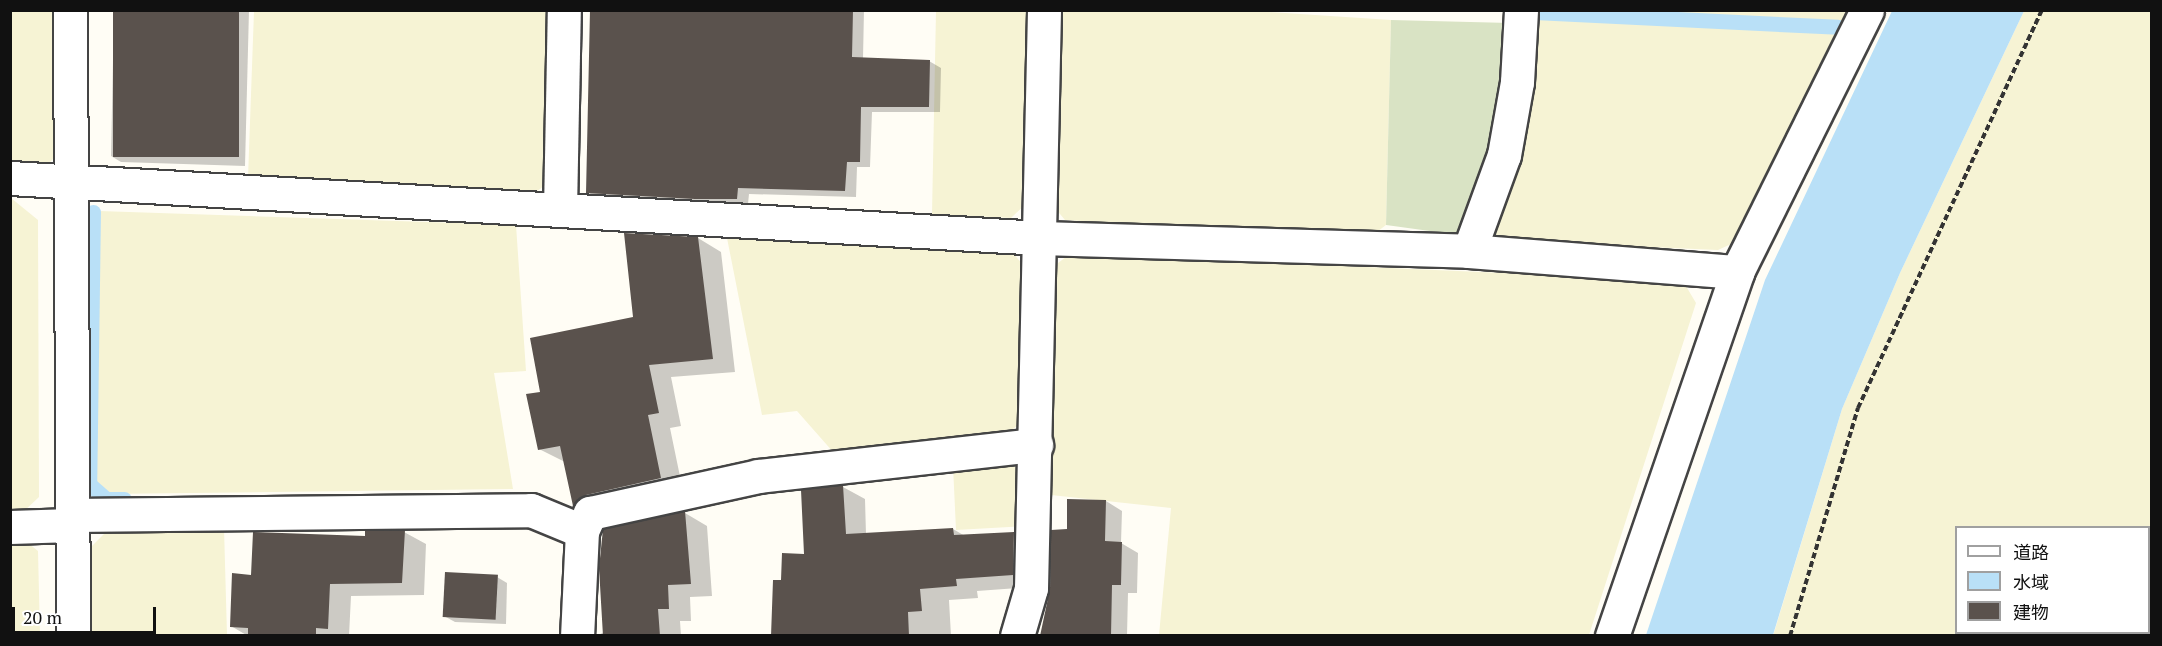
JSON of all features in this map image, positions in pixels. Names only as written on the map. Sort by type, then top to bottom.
[{"type":"street","points":[[70,10],[68,181],[73,636]]},
{"type":"street","points":[[560,210],[564,10]]},
{"type":"street","points":[[1017,636],[1031,588],[1044,10]]},
{"type":"street","points":[[1468,251],[1504,155],[1517,82],[1521,10]]},
{"type":"street","points":[[1612,636],[1737,272],[1867,10]]},
{"type":"street","points":[[10,178],[1040,238],[1468,251],[1737,272]]},
{"type":"street","points":[[578,636],[582,531],[590,513],[758,476],[1036,445]]},
{"type":"street","points":[[10,527],[72,520],[531,510],[582,531]]},
{"type":"path","points":[[1790,636],[1858,408],[2042,10]]},
{"type":"shaded area","points":[[1239,10],[1391,20],[1386,225],[1369,238],[1065,220],[1049,201],[1054,11]]},
{"type":"shaded area","points":[[10,11],[60,11],[58,154],[42,170],[11,167]]},
{"type":"shaded area","points":[[254,11],[553,11],[548,183],[532,195],[248,178]]},
{"type":"shaded area","points":[[936,11],[1033,11],[1030,200],[1011,218],[932,214]]},
{"type":"shaded area","points":[[1538,11],[1852,11],[1742,239],[1718,250],[1491,240],[1533,84]]},
{"type":"shaded area","points":[[2024,11],[2151,11],[2151,635],[1773,636],[1842,409],[1900,273]]},
{"type":"shaded area","points":[[11,198],[38,220],[39,497],[22,513],[11,514]]},
{"type":"shaded area","points":[[99,211],[516,225],[526,371],[494,373],[513,489],[105,494],[95,481]]},
{"type":"shaded area","points":[[727,238],[1011,251],[1026,268],[1029,416],[1002,438],[834,453],[797,411],[762,415]]},
{"type":"shaded area","points":[[1070,254],[1683,281],[1696,303],[1589,635],[1159,635],[1171,508],[1051,495],[1054,266]]},
{"type":"shaded area","points":[[1009,460],[1025,477],[1025,526],[956,530],[953,466]]},
{"type":"shaded area","points":[[113,525],[224,528],[227,635],[92,635],[91,547]]},
{"type":"shaded area","points":[[11,535],[18,535],[38,551],[40,635],[11,636]]},
{"type":"green space","points":[[1391,20],[1510,23],[1504,85],[1488,157],[1459,235],[1386,225]]},
{"type":"water","points":[[1892,11],[2024,11],[1900,273],[1842,409],[1773,635],[1646,635],[1765,280]]},
{"type":"building","points":[[113,10],[239,10],[239,157],[113,157]]},
{"type":"building","points":[[590,10],[853,10],[852,57],[930,60],[929,107],[861,107],[860,162],[847,162],[845,191],[738,188],[737,199],[586,193]]},
{"type":"building","points":[[624,233],[698,237],[713,359],[649,365],[659,413],[648,415],[661,478],[586,495],[573,506],[560,446],[538,450],[526,394],[540,392],[530,338],[633,317]]},
{"type":"building","points":[[843,485],[846,534],[953,528],[954,535],[1014,532],[1013,575],[956,579],[957,586],[920,589],[922,611],[908,612],[909,636],[771,636],[773,580],[781,580],[782,553],[804,554],[801,490]]},
{"type":"building","points":[[1067,499],[1106,500],[1105,541],[1122,542],[1121,585],[1112,585],[1111,636],[1040,636],[1050,589],[1051,530],[1067,529]]},
{"type":"building","points":[[685,511],[691,584],[668,585],[669,609],[658,609],[660,636],[603,636],[599,568],[603,529]]},
{"type":"building","points":[[405,530],[402,583],[330,584],[328,629],[316,628],[316,636],[248,636],[248,628],[230,627],[232,573],[251,575],[253,532],[365,536],[365,531]]},
{"type":"building","points":[[445,572],[498,575],[496,620],[443,617]]},
{"type":"waterway","points":[[1534,12],[1838,27]]},
{"type":"waterway","points":[[93,212],[89,484],[106,499],[124,499]]}]
